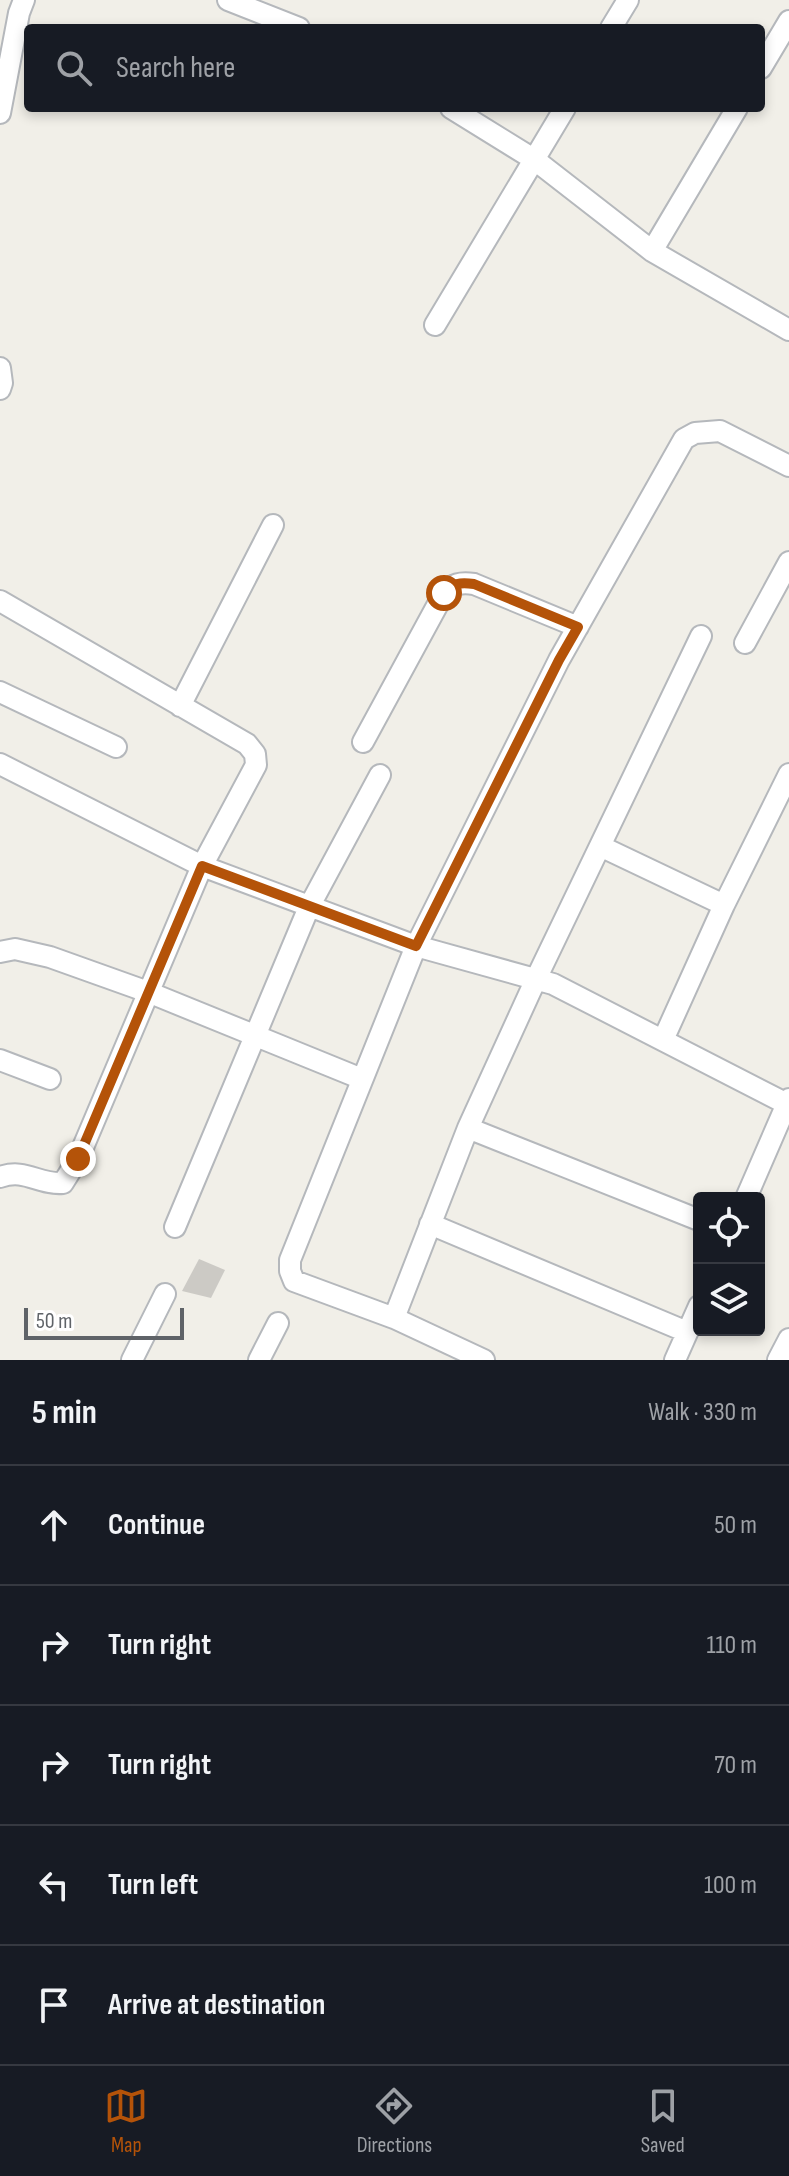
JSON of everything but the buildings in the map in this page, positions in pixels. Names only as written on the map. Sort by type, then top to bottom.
[{"type":"street","points":[[0,113],[24,0]]},
{"type":"street","points":[[228,0],[289,24]]},
{"type":"street","points":[[613,24],[628,0]]},
{"type":"street","points":[[765,61],[789,21]]},
{"type":"street","points":[[457,112],[535,160],[652,251],[789,330]]},
{"type":"street","points":[[435,325],[563,112]]},
{"type":"street","points":[[652,251],[735,112]]},
{"type":"street","points":[[0,368],[0,389]]},
{"type":"street","points":[[484,1360],[394,1318],[294,1281],[290,1260],[416,946],[559,660],[684,439],[695,433],[720,431],[789,466]]},
{"type":"street","points":[[180,706],[273,525]]},
{"type":"street","points":[[745,643],[789,562]]},
{"type":"street","points":[[363,742],[444,593],[452,585],[463,582],[474,584],[578,627]]},
{"type":"street","points":[[0,601],[247,744],[255,754],[256,765],[202,866],[68,1177],[63,1183],[55,1184],[25,1173],[0,1177]]},
{"type":"street","points":[[394,1318],[468,1128],[701,636]]},
{"type":"street","points":[[0,692],[116,747]]},
{"type":"street","points":[[0,764],[202,866],[416,946],[553,984],[788,1102],[749,1192]]},
{"type":"street","points":[[663,1040],[724,905],[789,774]]},
{"type":"street","points":[[175,1227],[309,907],[380,775]]},
{"type":"street","points":[[600,846],[724,905]]},
{"type":"street","points":[[0,952],[15,949],[50,957],[148,992],[362,1079]]},
{"type":"street","points":[[0,1060],[50,1079]]},
{"type":"street","points":[[468,1128],[693,1218]]},
{"type":"street","points":[[430,1224],[687,1332]]},
{"type":"street","points":[[132,1360],[165,1294]]},
{"type":"street","points":[[675,1360],[693,1319]]},
{"type":"street","points":[[259,1360],[278,1323]]},
{"type":"street","points":[[778,1360],[789,1339]]},
{"type":"route","points":[[78,1159],[202,866],[416,946],[578,627],[474,584],[463,582],[452,585],[444,593]]}]
